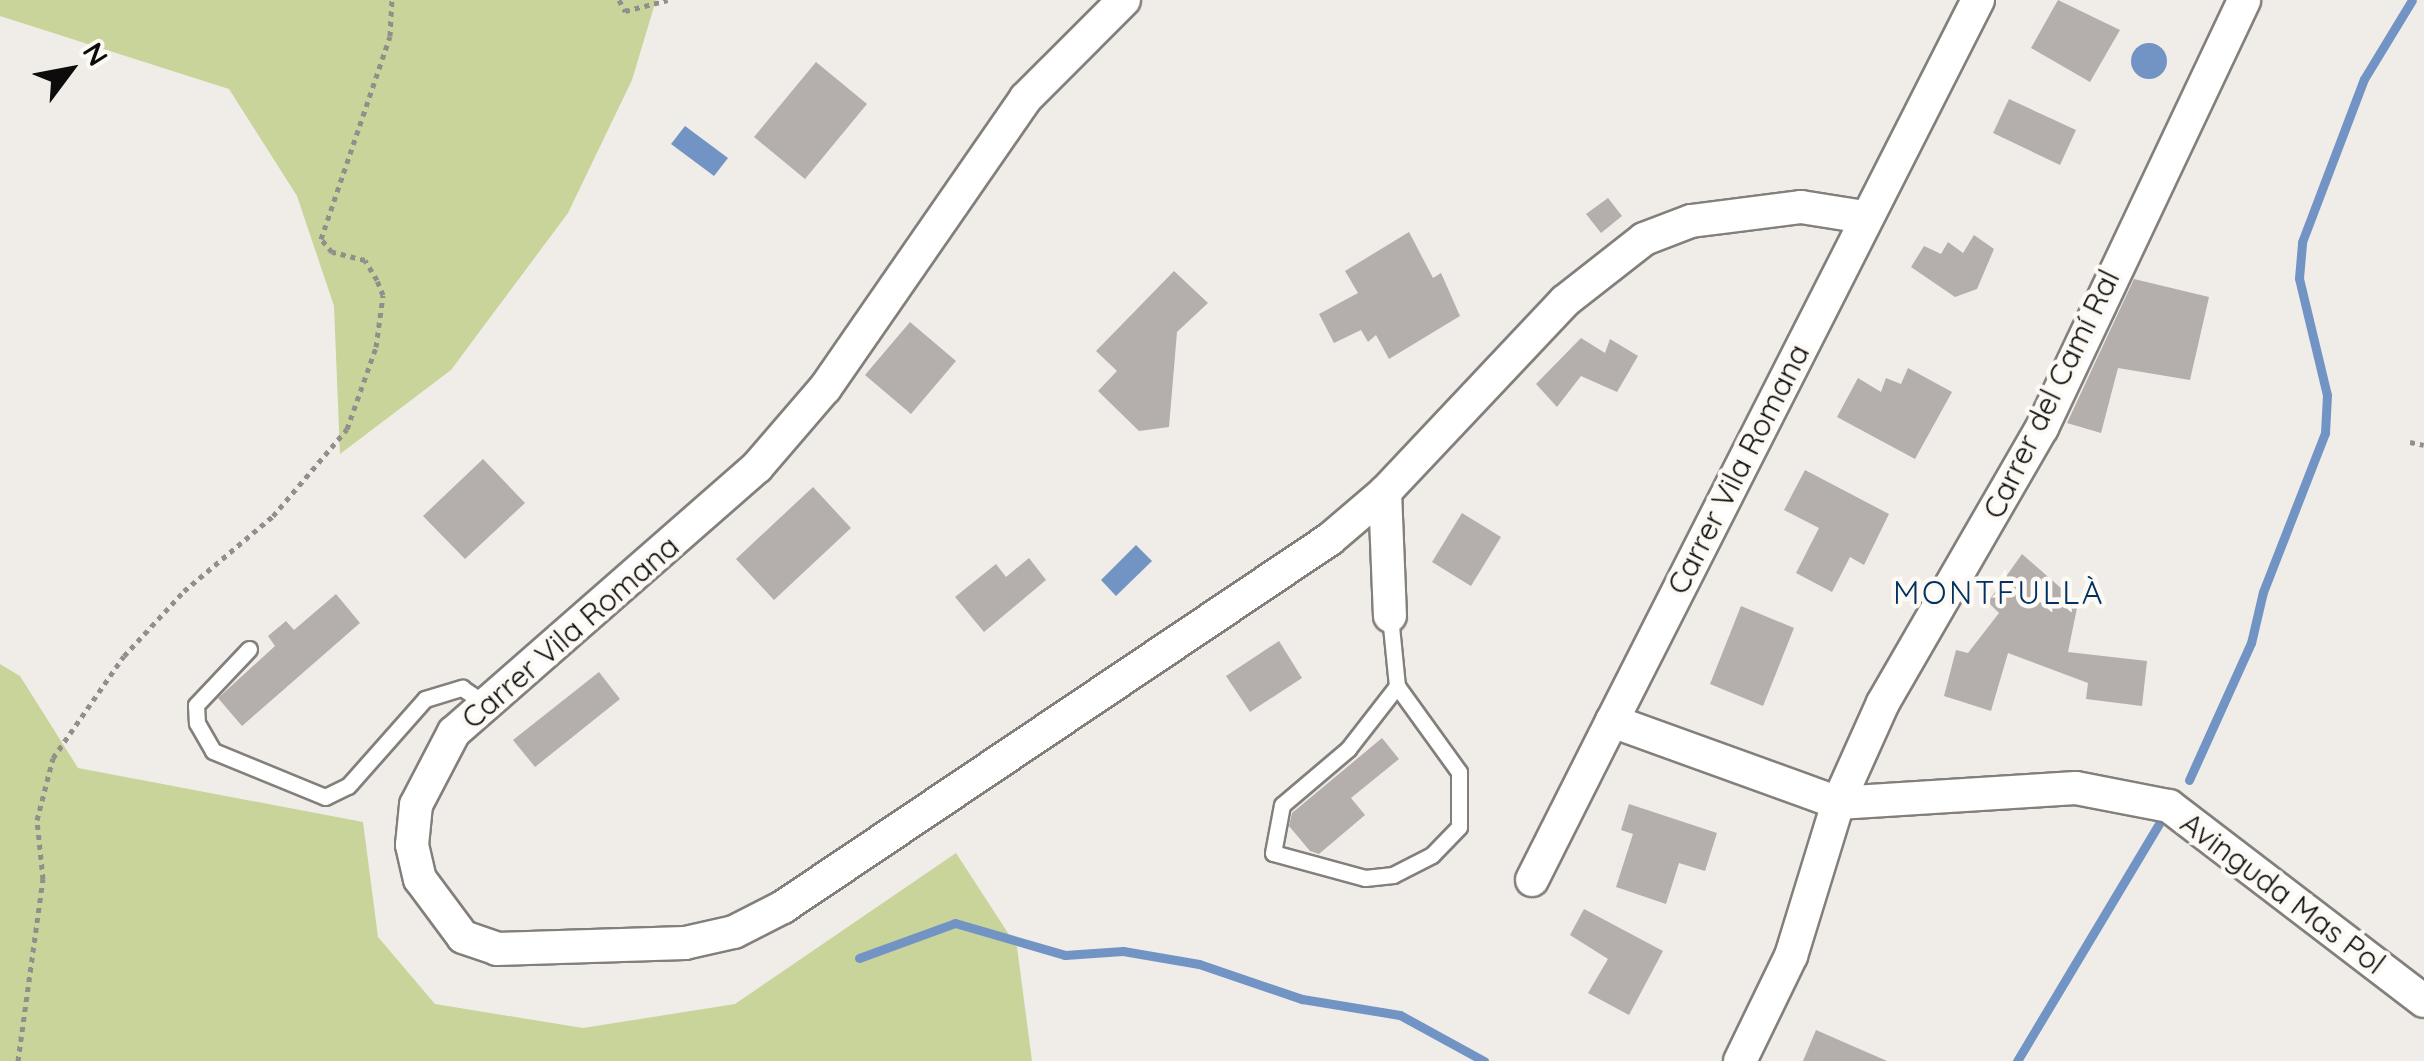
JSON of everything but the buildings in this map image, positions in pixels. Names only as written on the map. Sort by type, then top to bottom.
[{"type":"street","name":"Carrer Vila Romana","points":[[1124,0],[1026,98],[825,388],[757,467],[484,703],[430,768],[412,845],[433,903],[464,938],[496,949],[554,950],[685,943],[734,932],[834,876],[1330,538],[1385,492],[1506,358],[1644,239],[1691,221],[1801,207],[1864,217]]},
{"type":"street","name":"Carrer Vila Romana","points":[[1532,880],[1864,217],[1978,0]]},
{"type":"street","name":"Carrer del Camí Ral","points":[[1740,1061],[1791,956],[1838,803],[1883,703],[2042,428],[2244,0]]},
{"type":"street","points":[[1385,492],[1390,616]]},
{"type":"street","points":[[1612,720],[1838,803]]},
{"type":"street","name":"Avinguda Mas Pol","points":[[1838,803],[2076,788],[2169,806],[2424,1001]]},
{"type":"lane","points":[[1390,616],[1398,686],[1459,772],[1459,826],[1432,855],[1393,875],[1365,878],[1273,853],[1282,805],[1348,749],[1398,686]]},
{"type":"lane","points":[[249,648],[196,705],[197,723],[214,751],[326,797],[348,786],[426,699],[462,688],[484,703]]},
{"type":"path","points":[[18,1061],[43,879],[37,820],[54,758],[124,656],[184,592],[273,516],[347,429],[376,347],[384,295],[378,280],[365,260],[332,252],[321,239],[390,36],[392,0]]},
{"type":"path","points":[[619,0],[625,10],[668,0]]},
{"type":"path","points":[[2410,442],[2424,445]]},
{"type":"green space","points":[[0,0],[656,0],[632,80],[568,213],[451,370],[340,454],[334,306],[297,196],[229,89],[0,16]]},
{"type":"green space","points":[[0,664],[20,676],[78,768],[363,822],[378,937],[435,1004],[583,1028],[735,1004],[956,853],[1017,947],[1032,1061],[0,1061]]},
{"type":"water","points":[[2149,43],[2162,48],[2167,61],[2162,74],[2149,79],[2136,74],[2131,61],[2136,48]]},
{"type":"water","points":[[685,126],[728,158],[714,176],[671,144]]},
{"type":"water","points":[[1136,545],[1152,561],[1116,596],[1101,580]]},
{"type":"waterway","points":[[2189,780],[2251,643],[2263,592],[2325,433],[2327,395],[2299,278],[2302,242],[2364,79],[2412,0]]},
{"type":"waterway","points":[[2017,1061],[2159,824]]},
{"type":"waterway","points":[[859,958],[955,923],[1065,955],[1123,951],[1199,964],[1302,999],[1400,1015],[1484,1061]]},
{"type":"district","name":"MONTFULLÀ","points":[[1999,592]]}]
